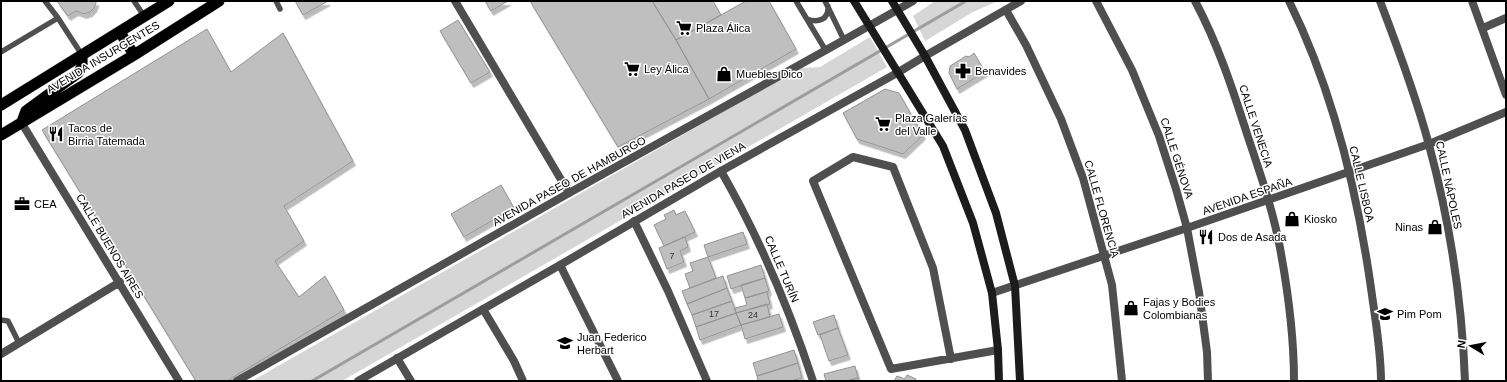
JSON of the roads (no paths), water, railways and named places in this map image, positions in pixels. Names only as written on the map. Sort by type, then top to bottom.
[{"type":"highway","name":"AVENIDA INSURGENTES","points":[[1,105],[169,1]]},
{"type":"highway","name":"AVENIDA INSURGENTES","points":[[1,135],[134,55],[219,1]]},
{"type":"highway","points":[[120,32],[134,55]]},
{"type":"highway","points":[[21,122],[26,111],[78,73],[82,67],[82,56]]},
{"type":"main road","points":[[854,1],[943,146],[973,222],[992,293],[998,350],[999,381]]},
{"type":"main road","points":[[892,1],[925,56],[965,130],[996,213],[1015,286],[1020,381]]},
{"type":"street","points":[[455,1],[569,193]]},
{"type":"street","name":"AVENIDA PASEO DE HAMBURGO","points":[[237,381],[913,1]]},
{"type":"street","name":"AVENIDA PASEO DE VIENA","points":[[358,381],[721,171],[897,73],[1021,1]]},
{"type":"street","name":"CALLE GÉNOVA","points":[[1096,1],[1135,77],[1159,136],[1187,228],[1199,292],[1207,352],[1208,381]]},
{"type":"street","name":"CALLE VENECIA","points":[[1195,1],[1210,29],[1235,95],[1268,200],[1280,248],[1287,296],[1294,361],[1294,381]]},
{"type":"street","name":"CALLE LISBOA","points":[[1289,1],[1300,25],[1333,114],[1348,172],[1364,242],[1374,310],[1381,381]]},
{"type":"street","name":"CALLE NÁPOLES","points":[[1380,1],[1403,62],[1429,144],[1445,212],[1458,287],[1464,343],[1465,381]]},
{"type":"street","points":[[1472,1],[1506,94]]},
{"type":"street","name":"CALLE FLORENCIA","points":[[1006,10],[1026,45],[1061,119],[1083,178],[1112,285],[1122,381]]},
{"type":"street","points":[[1483,28],[1506,18]]},
{"type":"street","name":"AVENIDA ESPAÑA","points":[[992,293],[1187,228],[1429,144],[1506,112]]},
{"type":"street","name":"CALLE BUENOS AIRES","points":[[21,122],[179,381]]},
{"type":"street","points":[[951,359],[933,268],[893,167],[853,157],[813,181],[890,369],[951,359],[998,350]]},
{"type":"street","name":"CALLE TURÍN","points":[[721,171],[739,202],[764,255],[796,331],[814,381]]},
{"type":"street","points":[[634,221],[668,291],[707,381]]},
{"type":"street","points":[[560,265],[618,381]]},
{"type":"street","points":[[1,354],[120,282]]},
{"type":"street","points":[[483,309],[514,361],[523,381]]},
{"type":"street","points":[[397,358],[411,381]]},
{"type":"lane","points":[[45,1],[58,18],[82,56]]},
{"type":"lane","points":[[134,1],[144,16]]},
{"type":"lane","points":[[276,1],[280,9]]},
{"type":"lane","points":[[796,1],[826,51]]},
{"type":"lane","points":[[807,19],[815,22],[822,20],[828,13],[826,3]]},
{"type":"lane","points":[[826,3],[844,40]]},
{"type":"lane","points":[[1,52],[58,18]]},
{"type":"lane","points":[[1,320],[8,322],[19,343]]},
{"type":"waterway","points":[[312,381],[966,1]]},
{"type":"place","name":"Plaza Álica","points":[[684,28]]},
{"type":"place","name":"Ley Álica","points":[[632,69]]},
{"type":"place","name":"Benavides","points":[[963,71]]},
{"type":"place","name":"Muebles Dico","points":[[724,74]]},
{"type":"place","name":"Plaza Galerías del Valle","points":[[883,124]]},
{"type":"place","name":"Tacos de Birria Tatemada","points":[[56,134]]},
{"type":"place","name":"CEA","points":[[22,204]]},
{"type":"place","name":"Kiosko","points":[[1292,219]]},
{"type":"place","name":"Ninas","points":[[1435,227]]},
{"type":"place","name":"Dos de Asada","points":[[1206,237]]},
{"type":"place","name":"Fajas y Bodies Colombianas","points":[[1131,308]]},
{"type":"place","name":"Pim Pom","points":[[1385,314]]},
{"type":"place","name":"Juan Federico Herbart","points":[[565,343]]}]
